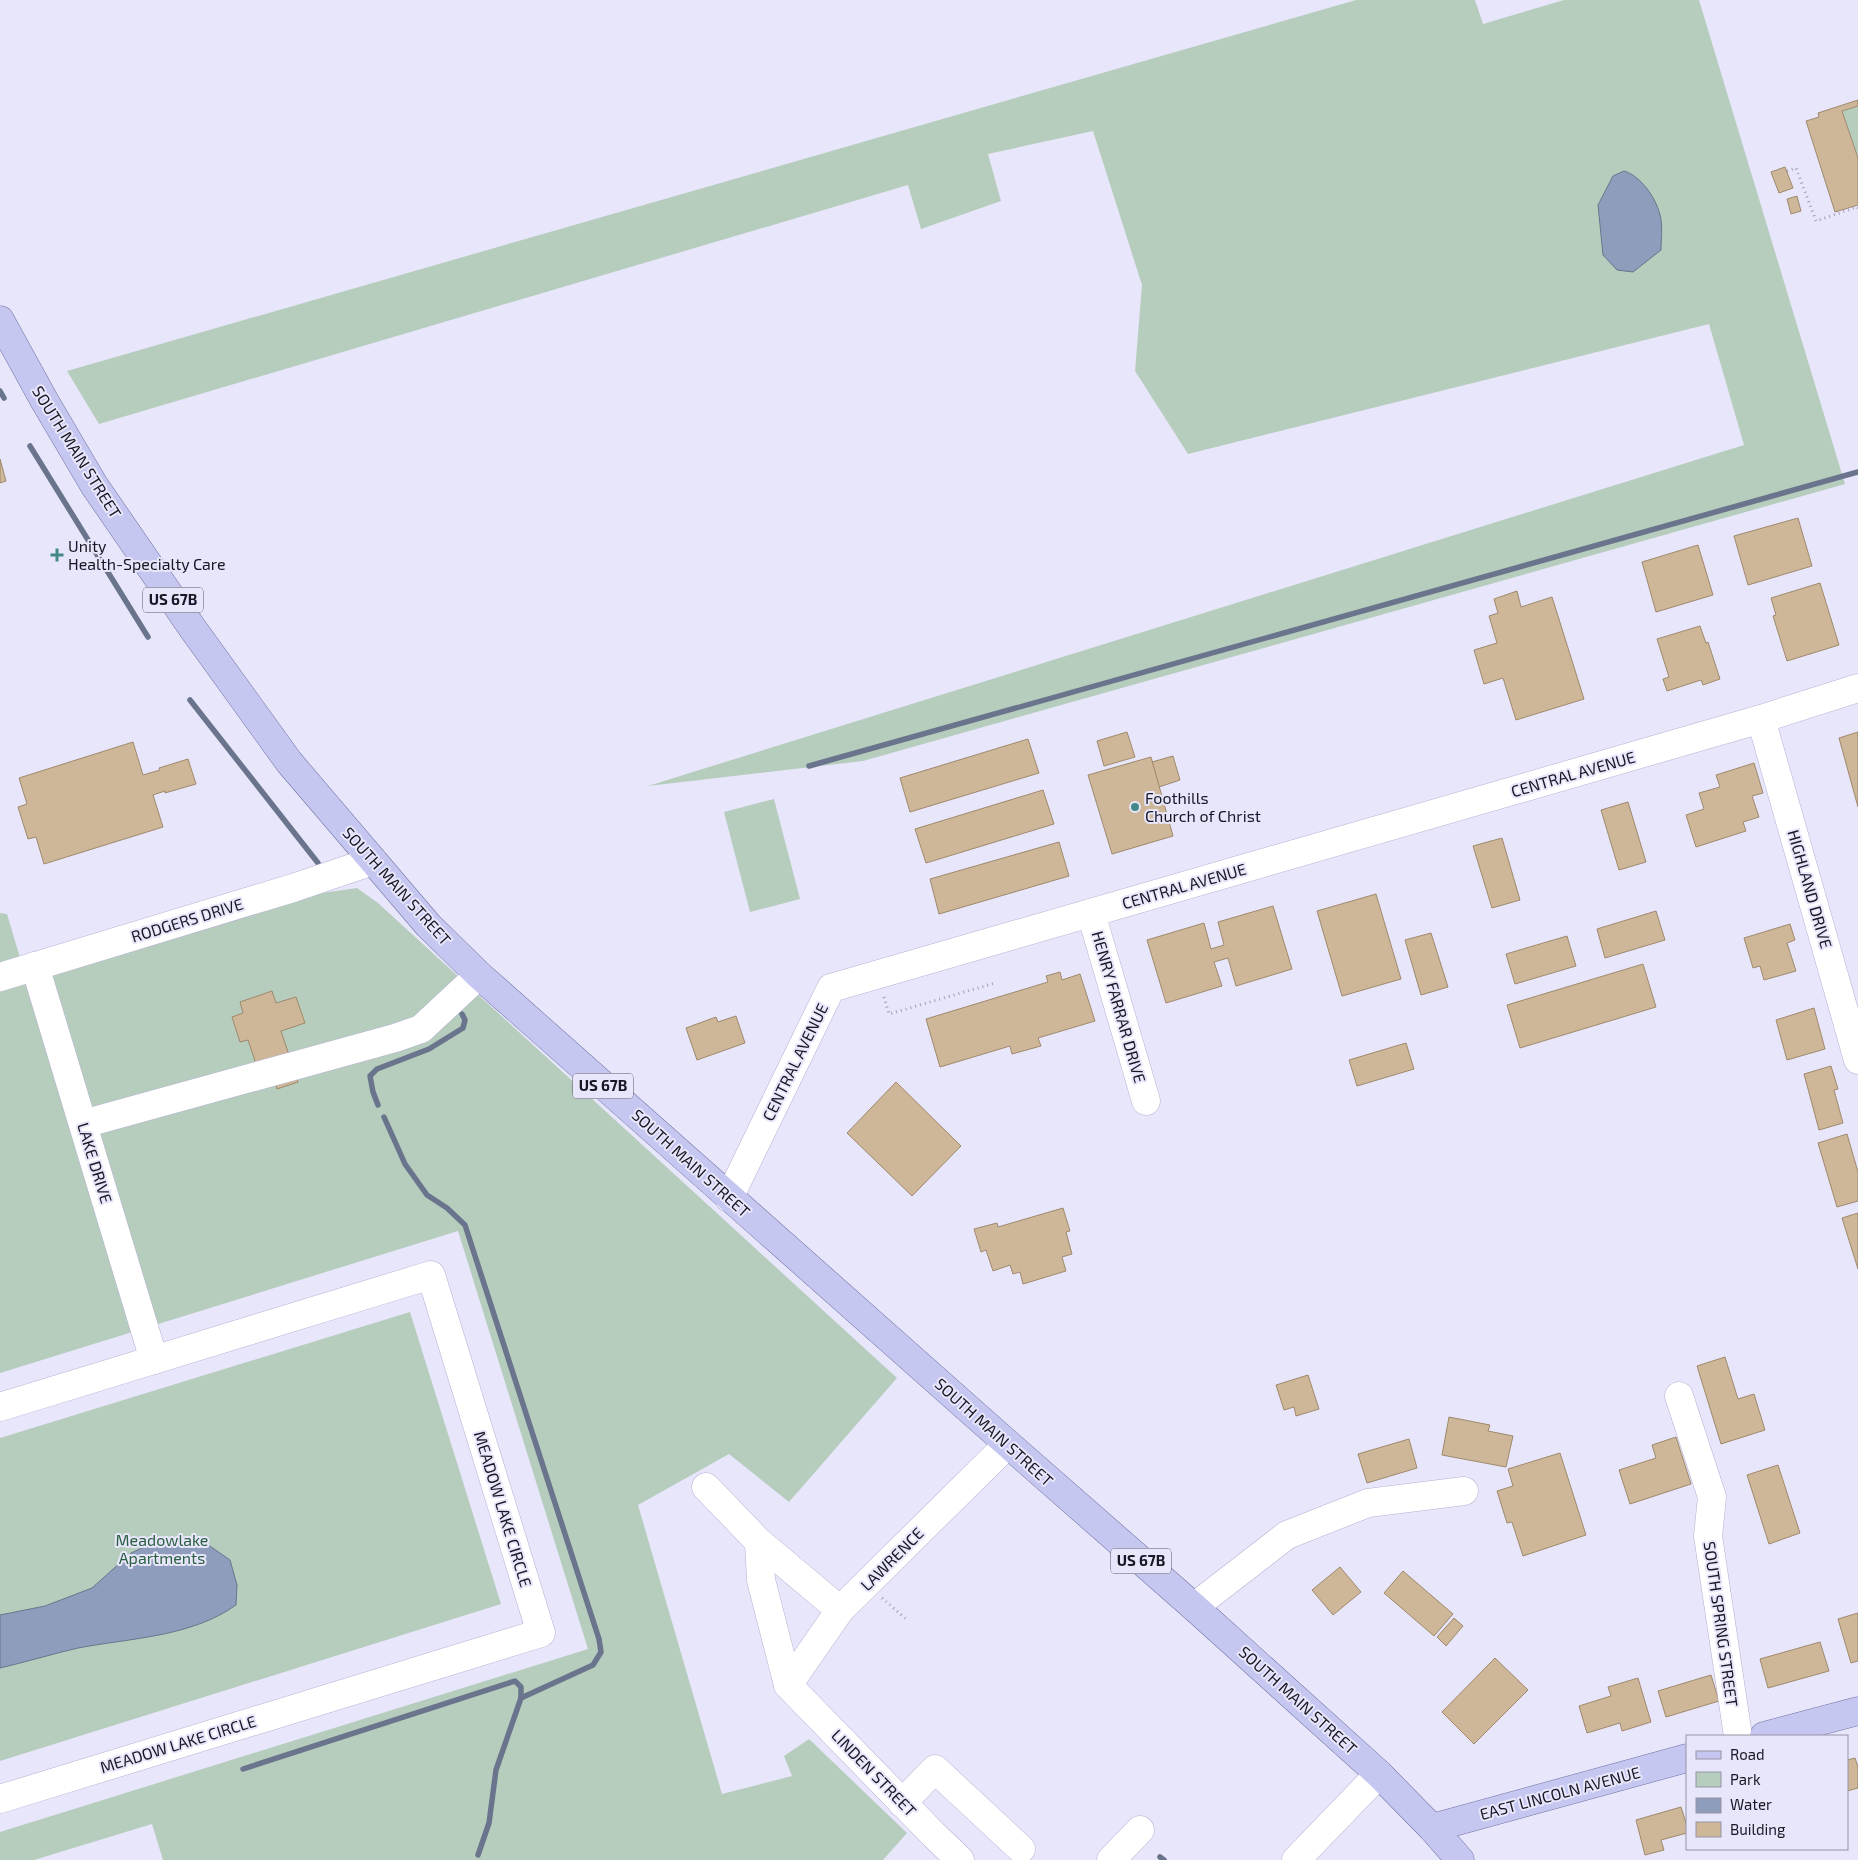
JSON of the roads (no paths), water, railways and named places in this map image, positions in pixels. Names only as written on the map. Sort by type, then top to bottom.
[{"type":"main road","name":"SOUTH MAIN STREET","points":[[0,320],[44,400],[94,484],[193,629],[289,762],[428,925],[480,975],[729,1198],[1194,1607],[1379,1774],[1432,1828],[1460,1860]]},
{"type":"main road","points":[[1768,1735],[1858,1711]]},
{"type":"main road","name":"EAST LINCOLN AVENUE","points":[[1432,1828],[1686,1758]]},
{"type":"street","name":"CENTRAL AVENUE","points":[[729,1198],[831,988],[1761,719],[1858,688]]},
{"type":"street","name":"HIGHLAND DRIVE","points":[[1761,719],[1858,1060]]},
{"type":"street","name":"RODGERS DRIVE","points":[[0,977],[293,888],[372,861]]},
{"type":"street","name":"HENRY FARRAR DRIVE","points":[[1091,913],[1146,1101]]},
{"type":"street","name":"LAKE DRIVE","points":[[35,966],[154,1360]]},
{"type":"street","points":[[83,1124],[395,1038],[421,1029],[480,975]]},
{"type":"street","name":"MEADOW LAKE CIRCLE","points":[[0,1407],[431,1275],[541,1633],[0,1799]]},
{"type":"street","name":"SOUTH SPRING STREET","points":[[1679,1396],[1712,1497],[1708,1536],[1738,1735]]},
{"type":"street","name":"LAWRENCE","points":[[788,1685],[840,1610],[1008,1444]]},
{"type":"street","points":[[706,1487],[759,1542],[840,1610]]},
{"type":"street","points":[[1194,1607],[1287,1535],[1368,1503],[1464,1491]]},
{"type":"street","points":[[759,1542],[761,1580],[788,1685]]},
{"type":"street","name":"LINDEN STREET","points":[[788,1685],[960,1860]]},
{"type":"street","points":[[902,1803],[936,1769],[1021,1849]]},
{"type":"street","points":[[1296,1860],[1379,1774]]},
{"type":"street","points":[[1111,1860],[1140,1830]]},
{"type":"water","points":[[1624,171],[1636,178],[1647,188],[1658,208],[1661,223],[1661,250],[1633,272],[1617,270],[1603,255],[1598,205],[1613,176]]},
{"type":"water","points":[[204,1542],[230,1560],[237,1585],[236,1605],[218,1616],[180,1630],[78,1648],[0,1668],[0,1615],[45,1606],[92,1588],[131,1553],[153,1543]]},
{"type":"waterway","points":[[0,391],[4,398]]},
{"type":"waterway","points":[[30,446],[148,637]]},
{"type":"waterway","points":[[809,766],[1858,472]]},
{"type":"waterway","points":[[190,700],[318,863]]},
{"type":"waterway","points":[[378,1105],[370,1076],[377,1069],[429,1049],[463,1028],[465,1020],[462,1014]]},
{"type":"waterway","points":[[384,1117],[405,1164],[427,1195],[447,1208],[465,1225],[599,1639],[601,1652],[593,1665],[521,1698]]},
{"type":"waterway","points":[[243,1769],[515,1681],[521,1687],[521,1698],[496,1770],[489,1823],[478,1855]]},
{"type":"waterway","points":[[1160,1857],[1164,1860]]},
{"type":"place","name":"Unity Health-Specialty Care","points":[[57,555]]},
{"type":"place","name":"Foothills Church of Christ","points":[[1135,807]]},
{"type":"park label","name":"Meadowlake Apartments","points":[[162,1549]]}]
